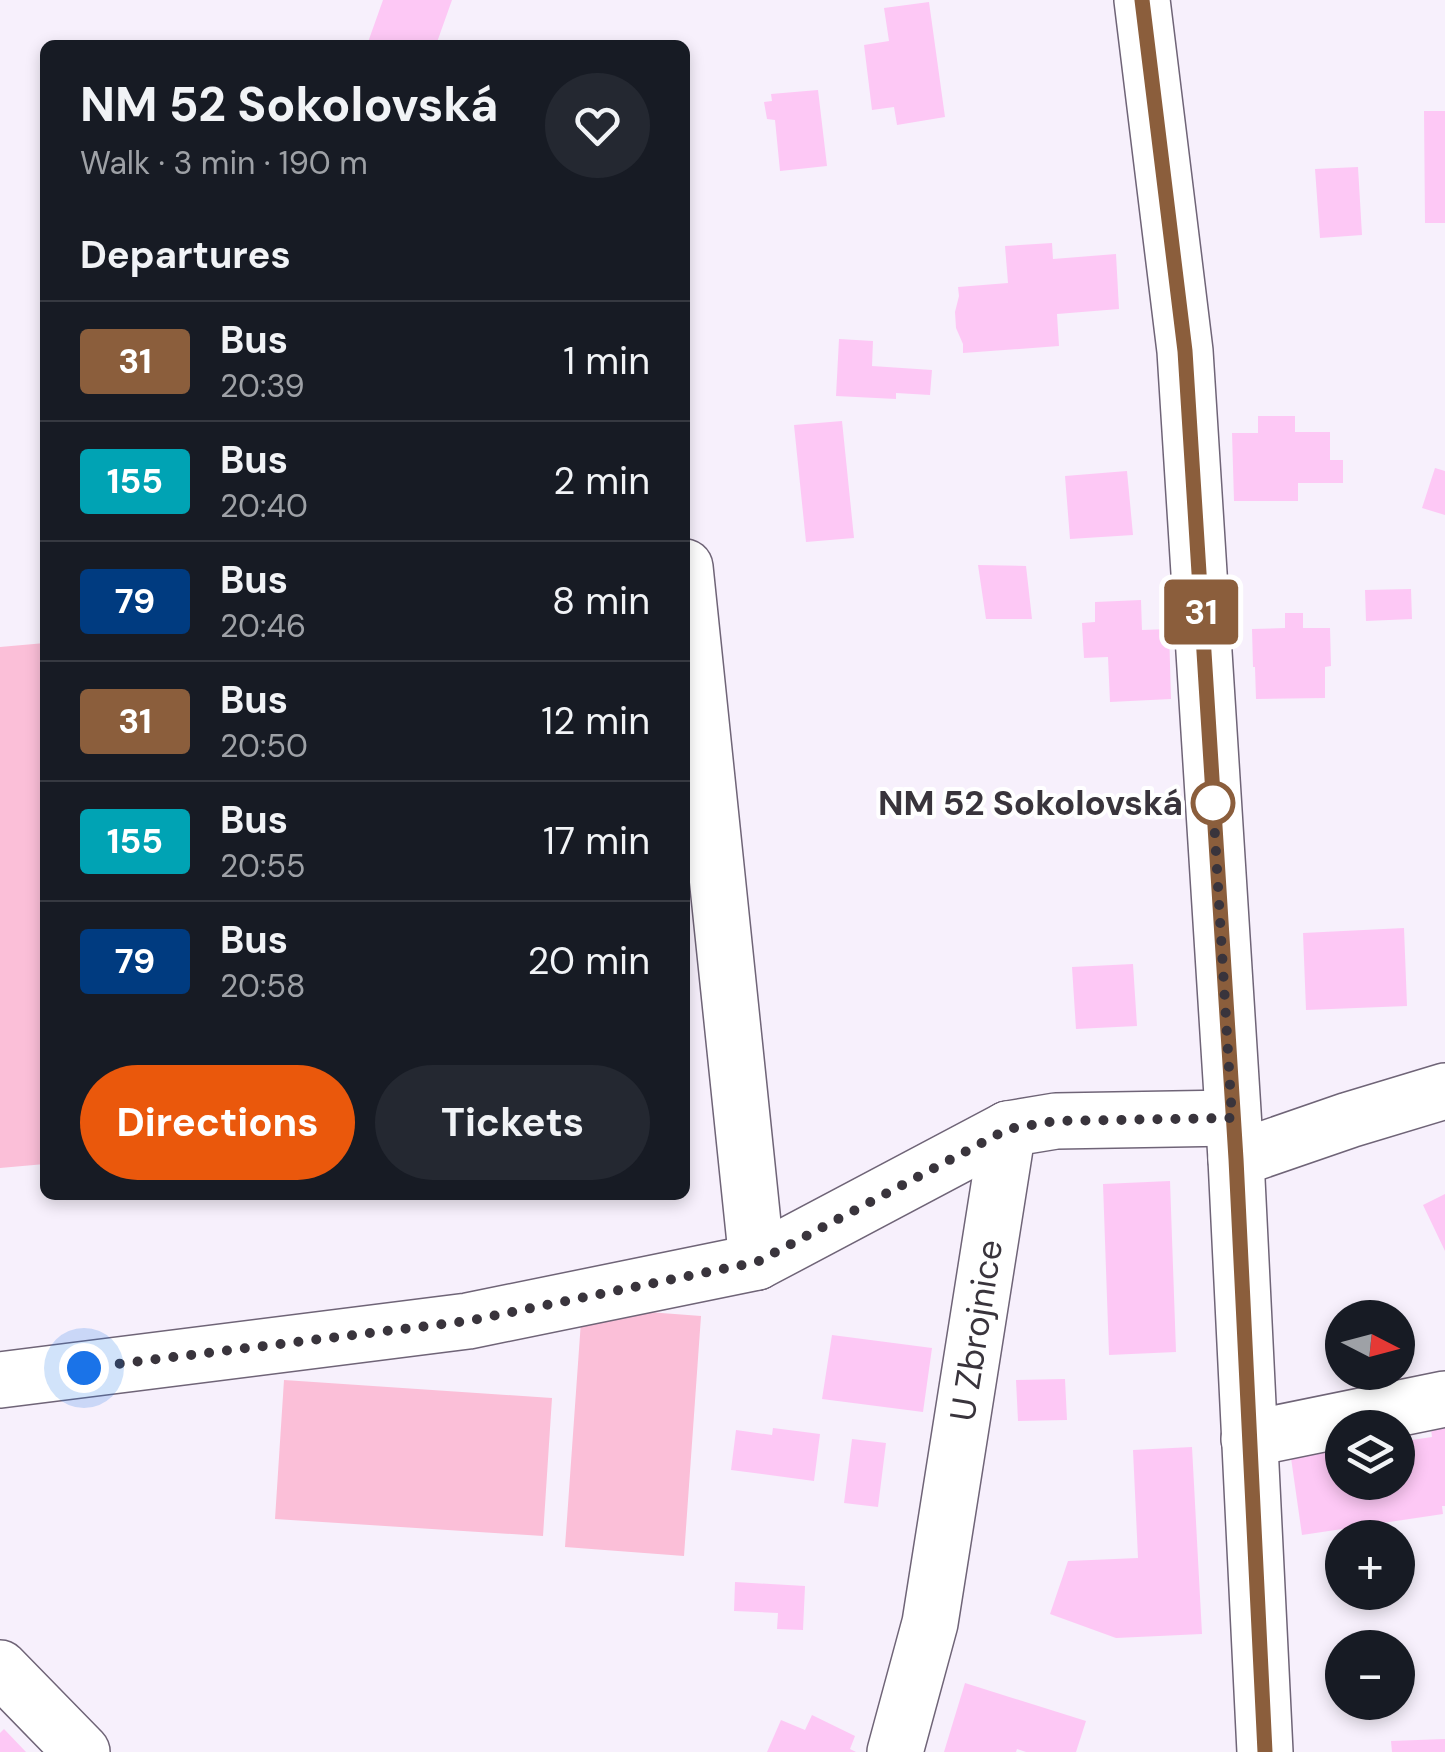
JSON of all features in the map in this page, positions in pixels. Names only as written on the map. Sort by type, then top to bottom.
[{"type":"street","points":[[1142,0],[1185,351],[1234,1138],[1265,1752]]},
{"type":"street","points":[[690,615],[757,1262]]},
{"type":"street","points":[[0,1380],[468,1321],[757,1262],[1008,1129],[1056,1121],[1234,1138],[1348,1120],[1445,1091]]},
{"type":"street","name":"U Zbrojnice","points":[[895,1752],[930,1622],[1008,1129]]},
{"type":"street","points":[[1248,1439],[1445,1398]]},
{"type":"street","points":[[0,1668],[82,1752]]},
{"type":"shaded area","points":[[40,643],[40,1164],[0,1168],[0,647]]},
{"type":"shaded area","points":[[582,1307],[701,1316],[684,1556],[565,1547]]},
{"type":"shaded area","points":[[284,1380],[552,1398],[543,1536],[275,1519]]},
{"type":"building","points":[[383,0],[452,0],[438,40],[369,40]]},
{"type":"building","points":[[929,2],[945,117],[897,125],[894,107],[872,110],[864,45],[889,41],[884,8]]},
{"type":"building","points":[[818,90],[827,166],[780,171],[775,120],[767,119],[764,102],[772,101],[771,94]]},
{"type":"building","points":[[1424,111],[1445,111],[1445,223],[1425,223]]},
{"type":"building","points":[[1358,167],[1362,235],[1320,238],[1315,169]]},
{"type":"building","points":[[1052,243],[1053,259],[1116,254],[1119,309],[1057,314],[1059,346],[963,353],[956,328],[958,287],[1008,283],[1005,246]]},
{"type":"building","points":[[839,339],[873,341],[872,366],[932,370],[930,395],[896,393],[896,399],[836,396]]},
{"type":"building","points":[[1258,416],[1295,416],[1295,432],[1330,432],[1330,460],[1343,460],[1343,483],[1298,483],[1298,501],[1234,501],[1232,433],[1258,433]]},
{"type":"building","points":[[842,421],[854,538],[806,542],[794,425]]},
{"type":"building","points":[[1435,468],[1445,471],[1445,515],[1422,508]]},
{"type":"building","points":[[1127,471],[1133,535],[1070,539],[1065,476]]},
{"type":"building","points":[[978,565],[1026,566],[1032,619],[986,619]]},
{"type":"building","points":[[1411,589],[1412,619],[1366,621],[1365,590]]},
{"type":"building","points":[[1141,600],[1142,630],[1169,629],[1171,699],[1110,702],[1108,657],[1084,658],[1082,623],[1095,622],[1095,602]]},
{"type":"building","points":[[1285,613],[1303,613],[1303,628],[1330,628],[1331,666],[1325,667],[1325,698],[1256,699],[1252,629],[1285,628]]},
{"type":"building","points":[[1404,928],[1407,1006],[1306,1010],[1303,933]]},
{"type":"building","points":[[1133,964],[1137,1026],[1076,1029],[1072,967]]},
{"type":"building","points":[[1170,1181],[1176,1352],[1109,1355],[1103,1184]]},
{"type":"building","points":[[1445,1194],[1445,1251],[1423,1205]]},
{"type":"building","points":[[832,1335],[932,1348],[923,1412],[822,1399]]},
{"type":"building","points":[[1065,1379],[1067,1420],[1018,1421],[1016,1380]]},
{"type":"building","points":[[1445,1427],[1443,1514],[1403,1520],[1325,1520],[1325,1532],[1302,1535],[1291,1458],[1325,1453],[1325,1500],[1415,1500],[1415,1440],[1432,1437],[1431,1429]]},
{"type":"building","points":[[773,1428],[820,1434],[814,1481],[731,1470],[736,1430],[772,1435]]},
{"type":"building","points":[[852,1439],[886,1443],[878,1507],[844,1503]]},
{"type":"building","points":[[1192,1447],[1202,1634],[1116,1638],[1050,1614],[1068,1561],[1138,1558],[1133,1450]]},
{"type":"building","points":[[735,1582],[805,1586],[803,1630],[777,1629],[778,1613],[734,1611]]},
{"type":"building","points":[[965,1683],[1086,1721],[1076,1752],[944,1752]]},
{"type":"building","points":[[812,1715],[855,1736],[850,1749],[856,1752],[767,1752],[781,1720],[805,1730]]},
{"type":"building","points":[[4,1729],[26,1752],[0,1752],[0,1733]]},
{"type":"building","points":[[1445,1739],[1445,1752],[1392,1752],[1391,1741]]},
{"type":"bus line","name":"31","points":[[1142,0],[1185,351],[1236,1159],[1265,1752]]},
{"type":"place","name":"NM 52 Sokolovská","points":[[1213,803]]},
{"type":"route","points":[[84,1368],[468,1321],[757,1262],[1008,1129],[1056,1121],[1232,1118],[1213,803]]}]
